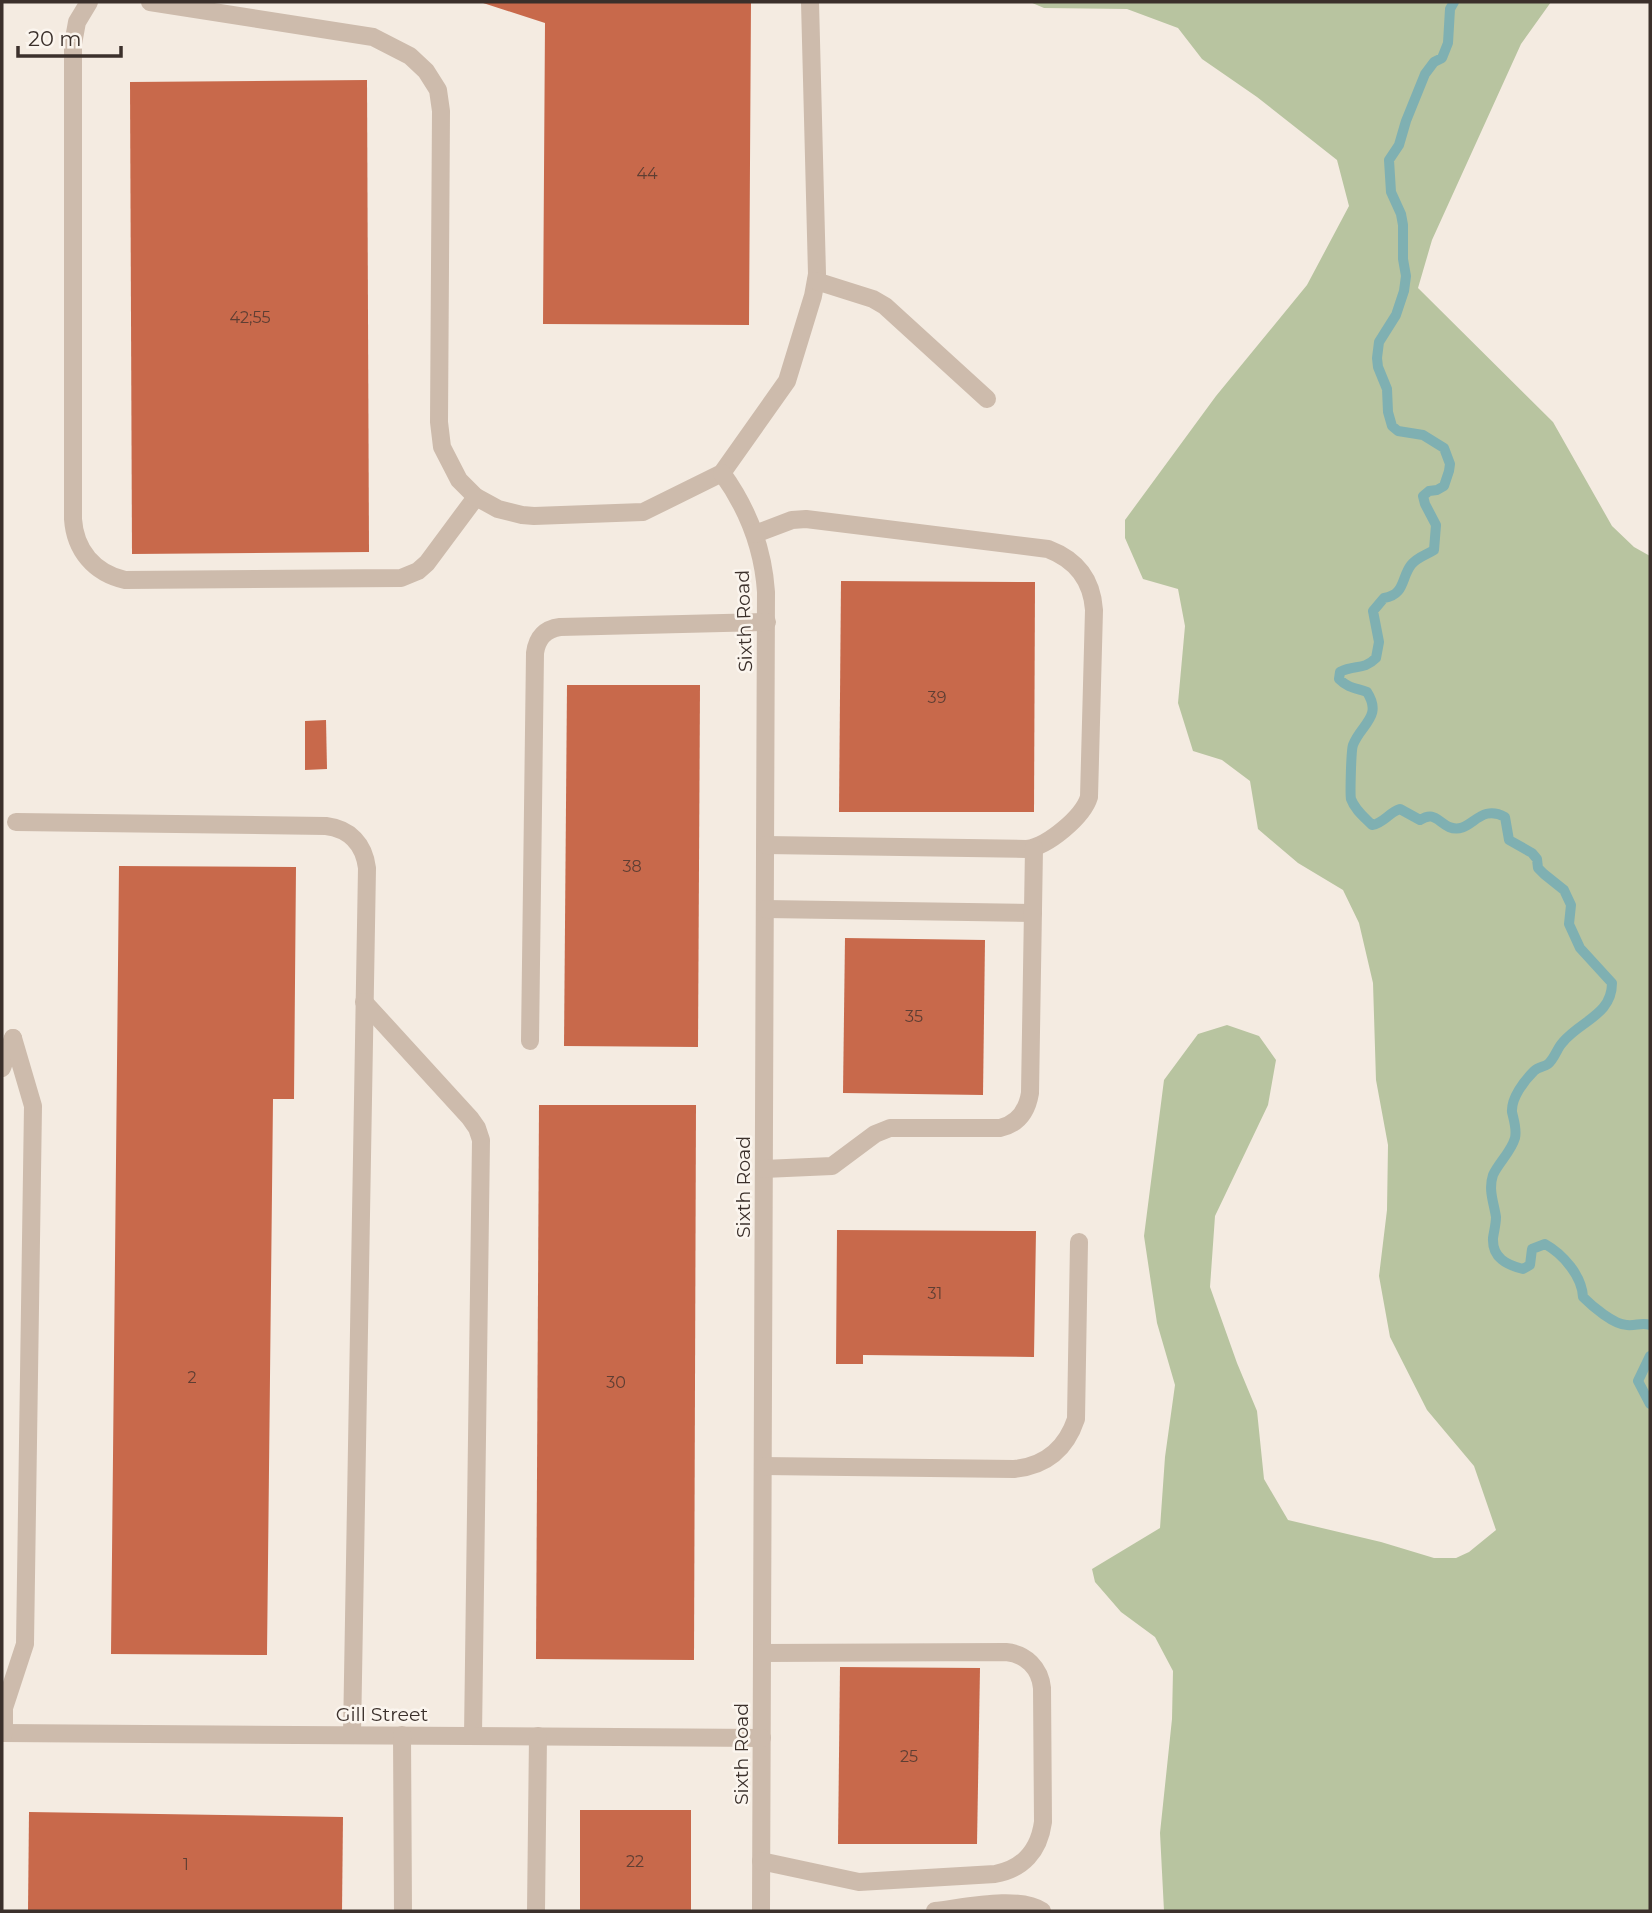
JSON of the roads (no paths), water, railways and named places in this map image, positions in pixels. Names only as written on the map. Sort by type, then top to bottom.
[{"type":"street","points":[[89,2],[77,22],[73,44],[73,519],[76,538],[85,555],[106,574],[125,580],[401,578],[418,571],[427,563],[477,497]]},
{"type":"street","points":[[150,2],[373,37],[419,63],[433,79],[438,90],[441,111],[442,447],[452,470],[477,497],[498,509],[522,515],[639,512],[722,473],[787,381],[816,281],[810,2]]},
{"type":"street","points":[[816,281],[873,299],[885,306],[987,400]]},
{"type":"street","name":"Sixth Road","points":[[722,473],[736,494],[755,534],[764,564],[766,622],[761,1911]]},
{"type":"street","points":[[755,534],[792,520],[806,519],[1040,547],[1065,557],[1079,568],[1089,584],[1094,611],[1089,793],[1082,813],[1047,841],[1034,848],[766,845]]},
{"type":"street","points":[[530,1041],[535,653],[539,639],[551,629],[560,626],[766,622]]},
{"type":"street","points":[[16,822],[326,826],[342,830],[355,838],[366,860],[352,1735]]},
{"type":"street","points":[[764,1169],[832,1166],[875,1134],[890,1128],[993,1129],[1006,1127],[1018,1119],[1027,1107],[1030,1093],[1034,848]]},
{"type":"street","points":[[766,909],[1033,913]]},
{"type":"street","points":[[364,1002],[470,1118],[481,1140],[473,1736]]},
{"type":"street","points":[[2,1068],[13,1038],[32,1098],[33,1124],[25,1644],[3,1705],[3,1733]]},
{"type":"street","points":[[763,1466],[1014,1469],[1027,1468],[1049,1459],[1072,1431],[1077,1407],[1079,1242]]},
{"type":"street","points":[[761,1861],[871,1883],[995,1874],[1022,1864],[1034,1850],[1041,1832],[1042,1688],[1039,1675],[1031,1663],[1019,1655],[1006,1652],[762,1653]]},
{"type":"street","name":"Gill Street","points":[[3,1733],[762,1738]]},
{"type":"street","points":[[402,1735],[404,1911]]},
{"type":"street","points":[[536,1911],[538,1736]]},
{"type":"street","points":[[935,1911],[1014,1903],[1030,1905],[1042,1911]]},
{"type":"waterway","points":[[1454,2],[1450,9],[1448,43],[1442,58],[1434,62],[1425,74],[1399,145],[1389,160],[1391,192],[1403,225],[1406,276],[1396,315],[1379,342],[1377,358],[1387,389],[1392,426],[1398,431],[1423,435],[1444,448],[1450,464],[1444,486],[1423,496],[1436,525],[1434,550],[1413,562],[1399,590],[1384,598],[1373,611],[1379,642],[1376,658],[1367,665],[1340,672],[1339,679],[1342,682],[1367,692],[1373,708],[1369,720],[1353,745],[1351,799],[1357,810],[1372,825],[1400,809],[1420,820],[1429,816],[1457,829],[1481,816],[1496,813],[1505,817],[1509,840],[1532,853],[1537,859],[1538,868],[1564,890],[1571,905],[1569,924],[1580,948],[1612,983],[1611,994],[1601,1010],[1561,1044],[1550,1062],[1534,1071],[1516,1096],[1512,1107],[1515,1138],[1492,1181],[1496,1217],[1493,1245],[1502,1260],[1523,1269],[1530,1265],[1532,1249],[1545,1244],[1570,1266],[1579,1281],[1583,1297],[1597,1310],[1622,1324],[1650,1325]]},
{"type":"waterway","points":[[1650,1356],[1638,1381],[1650,1404]]}]
